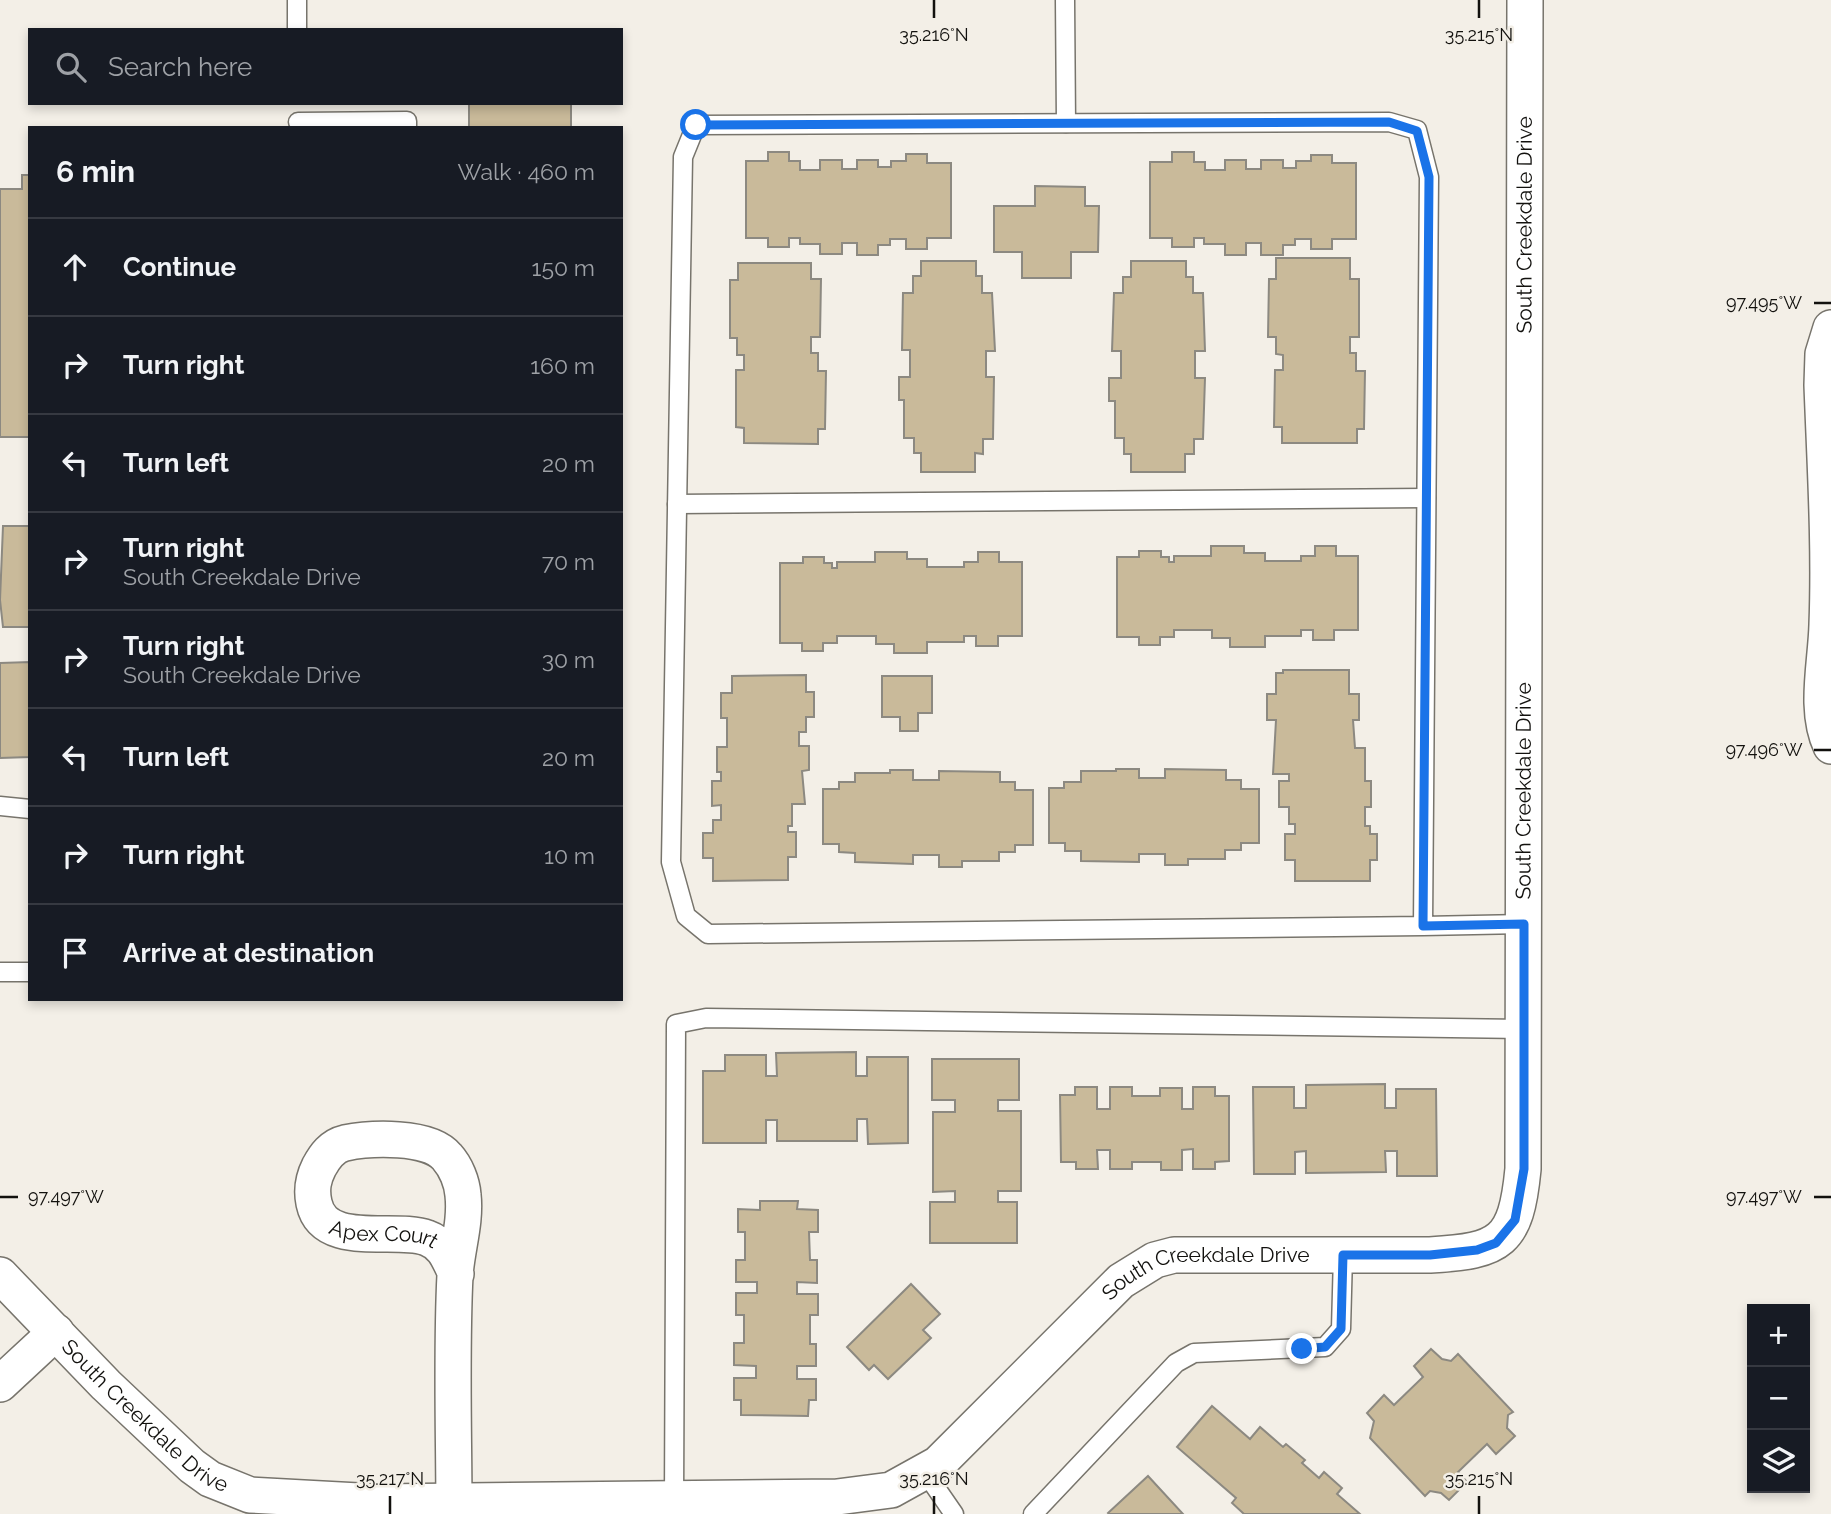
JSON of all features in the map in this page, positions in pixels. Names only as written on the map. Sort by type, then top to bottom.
[{"type":"street","name":"South Creekdale Drive","points":[[0,1275],[192,1466],[230,1488],[250,1495],[454,1507],[674,1506],[868,1495],[891,1490],[938,1464],[1121,1282],[1155,1260],[1174,1255],[1461,1253],[1496,1243],[1507,1232],[1518,1211],[1524,1169],[1525,0]]},
{"type":"street","points":[[1831,328],[1823,354],[1822,385],[1827,625],[1823,714],[1825,733],[1831,746]]},
{"type":"street","name":"Apex Court","points":[[454,1507],[456,1274],[463,1194],[457,1172],[445,1154],[426,1145],[365,1139],[337,1145],[325,1156],[313,1179],[312,1193],[315,1208],[324,1222],[355,1233],[430,1238],[443,1248],[456,1274]]},
{"type":"street","points":[[0,1384],[56,1332]]},
{"type":"lane","points":[[297,0],[297,28]]},
{"type":"lane","points":[[1065,0],[1066,123]]},
{"type":"lane","points":[[298,117],[407,121],[407,126]]},
{"type":"lane","points":[[1423,926],[1429,177],[1417,131],[1389,122],[696,125],[683,157],[671,862],[686,916],[708,934],[1423,926],[1524,924]]},
{"type":"lane","points":[[677,504],[1426,498]]},
{"type":"lane","points":[[0,806],[28,809]]},
{"type":"lane","points":[[0,972],[28,972]]},
{"type":"lane","points":[[674,1506],[676,1024],[706,1018],[1524,1029]]},
{"type":"lane","points":[[1033,1514],[1176,1363],[1194,1353],[1325,1347],[1341,1329],[1343,1255]]},
{"type":"lane","points":[[925,1472],[954,1514]]},
{"type":"building","points":[[469,105],[571,105],[571,126],[469,126]]},
{"type":"building","points":[[768,152],[789,152],[789,161],[800,161],[800,170],[820,170],[820,160],[842,160],[842,169],[857,169],[857,160],[878,160],[878,167],[891,167],[891,161],[906,161],[906,154],[927,154],[927,163],[951,163],[951,238],[927,238],[927,249],[906,249],[906,239],[890,239],[890,245],[878,245],[878,255],[857,255],[857,243],[842,243],[842,254],[820,254],[820,244],[800,244],[800,238],[789,238],[789,247],[768,247],[768,238],[746,238],[746,161],[768,161]]},
{"type":"building","points":[[1172,152],[1194,152],[1194,162],[1205,162],[1205,170],[1225,170],[1225,160],[1246,160],[1246,169],[1261,169],[1261,160],[1283,160],[1283,168],[1296,168],[1296,161],[1311,161],[1311,155],[1332,155],[1332,163],[1356,163],[1356,239],[1332,239],[1332,249],[1311,249],[1311,239],[1295,239],[1295,245],[1283,245],[1283,255],[1261,255],[1261,243],[1246,243],[1246,255],[1225,255],[1225,244],[1204,244],[1204,238],[1194,238],[1194,247],[1172,247],[1172,238],[1150,238],[1150,162],[1172,162]]},
{"type":"building","points":[[22,175],[28,175],[28,437],[0,437],[0,189],[22,189]]},
{"type":"building","points":[[1035,186],[1085,187],[1085,206],[1099,206],[1098,252],[1071,252],[1071,278],[1022,278],[1022,252],[994,252],[994,206],[1035,206]]},
{"type":"building","points":[[1276,258],[1350,258],[1350,279],[1359,279],[1359,337],[1350,337],[1350,353],[1356,353],[1356,371],[1365,371],[1364,429],[1357,429],[1357,443],[1282,443],[1282,427],[1274,427],[1275,370],[1283,370],[1283,355],[1276,354],[1276,337],[1268,337],[1269,279],[1276,279]]},
{"type":"building","points":[[921,261],[976,261],[976,276],[982,276],[982,293],[992,293],[995,351],[986,351],[986,377],[994,377],[993,439],[983,439],[983,454],[975,453],[975,472],[921,472],[921,453],[914,453],[914,438],[904,438],[904,400],[899,400],[899,377],[910,377],[910,350],[902,350],[903,293],[913,293],[913,276],[921,276]]},
{"type":"building","points":[[1131,261],[1186,261],[1186,277],[1193,277],[1193,293],[1203,293],[1205,351],[1195,351],[1195,378],[1205,378],[1203,439],[1194,439],[1194,454],[1185,454],[1185,472],[1131,472],[1131,454],[1124,454],[1124,438],[1115,438],[1115,401],[1109,401],[1109,378],[1121,378],[1121,351],[1112,351],[1114,293],[1123,293],[1123,277],[1131,277]]},
{"type":"building","points":[[738,263],[811,263],[811,279],[821,279],[820,337],[811,337],[811,353],[818,353],[818,371],[826,371],[825,429],[818,429],[818,444],[744,443],[744,428],[736,427],[736,370],[744,370],[744,355],[737,355],[737,338],[730,338],[730,280],[738,280]]},
{"type":"building","points":[[3,526],[28,526],[28,627],[3,627],[0,600]]},
{"type":"building","points":[[1211,546],[1244,546],[1244,553],[1265,553],[1265,561],[1301,561],[1301,556],[1315,556],[1315,546],[1336,546],[1336,556],[1358,556],[1358,630],[1334,630],[1334,640],[1313,640],[1313,630],[1301,630],[1301,636],[1265,636],[1265,647],[1230,647],[1230,638],[1212,638],[1212,630],[1174,630],[1174,637],[1160,637],[1160,645],[1139,645],[1139,637],[1117,637],[1117,557],[1139,557],[1139,551],[1161,551],[1161,557],[1169,557],[1169,562],[1174,562],[1174,556],[1211,556]]},
{"type":"building","points":[[875,552],[907,552],[907,559],[927,559],[927,567],[964,567],[964,562],[978,562],[978,552],[999,552],[999,562],[1022,562],[1022,636],[998,636],[998,646],[976,646],[976,636],[964,636],[964,642],[927,642],[927,653],[894,653],[894,644],[876,644],[876,636],[837,636],[837,643],[823,643],[823,651],[802,651],[802,643],[780,643],[780,563],[803,563],[803,557],[824,557],[824,563],[832,563],[832,568],[837,568],[837,562],[875,562]]},
{"type":"building","points":[[28,662],[28,757],[0,758],[0,663]]},
{"type":"building","points":[[1283,670],[1349,670],[1349,694],[1359,694],[1359,720],[1353,720],[1355,748],[1365,748],[1365,781],[1371,781],[1371,807],[1365,807],[1365,826],[1370,826],[1370,834],[1377,834],[1377,860],[1370,860],[1370,881],[1295,881],[1295,860],[1285,860],[1285,834],[1295,834],[1295,824],[1289,824],[1289,807],[1279,807],[1279,781],[1289,781],[1289,774],[1273,774],[1276,720],[1267,720],[1267,694],[1276,694],[1276,673],[1283,673]]},
{"type":"building","points":[[806,675],[806,692],[814,692],[814,717],[806,717],[806,732],[799,732],[799,746],[809,746],[809,770],[802,771],[805,804],[792,804],[792,826],[788,826],[788,832],[796,832],[796,857],[788,857],[788,880],[713,881],[713,858],[703,858],[703,833],[713,833],[713,820],[721,820],[721,805],[712,806],[712,781],[721,781],[721,772],[717,772],[717,747],[727,747],[727,718],[721,718],[721,693],[732,693],[732,676]]},
{"type":"building","points":[[882,676],[932,676],[932,713],[918,713],[918,731],[900,731],[900,717],[882,717]]},
{"type":"building","points":[[1139,769],[1139,778],[1165,778],[1165,769],[1226,770],[1226,780],[1241,780],[1241,789],[1259,789],[1259,843],[1241,843],[1241,850],[1225,850],[1225,859],[1188,859],[1188,865],[1165,865],[1165,854],[1139,854],[1139,862],[1081,861],[1081,851],[1065,851],[1065,843],[1049,843],[1049,788],[1064,788],[1064,782],[1081,782],[1081,771]]},
{"type":"building","points":[[890,770],[913,770],[913,780],[939,780],[939,771],[1000,772],[1000,782],[1015,782],[1015,790],[1033,790],[1033,845],[1015,845],[1015,852],[999,852],[999,861],[962,861],[962,867],[939,867],[939,855],[913,855],[913,864],[855,862],[855,853],[839,852],[839,844],[823,844],[823,789],[839,789],[839,782],[855,782],[855,773],[890,773]]},
{"type":"building","points":[[856,1052],[856,1076],[867,1076],[867,1057],[908,1057],[908,1143],[868,1144],[867,1119],[857,1119],[857,1141],[777,1141],[777,1120],[766,1120],[766,1143],[703,1143],[703,1071],[725,1071],[725,1055],[766,1055],[766,1076],[777,1076],[776,1053]]},
{"type":"building","points":[[932,1059],[1019,1059],[1019,1100],[998,1100],[998,1111],[1021,1111],[1021,1191],[998,1191],[998,1202],[1017,1202],[1017,1243],[930,1243],[930,1202],[955,1202],[955,1191],[933,1192],[933,1112],[955,1112],[955,1100],[932,1100]]},
{"type":"building","points":[[1385,1084],[1385,1108],[1396,1108],[1396,1089],[1436,1089],[1437,1176],[1397,1176],[1397,1151],[1385,1151],[1386,1172],[1306,1173],[1306,1151],[1295,1152],[1295,1174],[1254,1174],[1253,1087],[1294,1087],[1294,1108],[1306,1108],[1306,1085]]},
{"type":"building","points":[[1075,1087],[1097,1087],[1097,1109],[1110,1109],[1110,1087],[1132,1087],[1132,1096],[1160,1096],[1160,1088],[1182,1088],[1182,1109],[1193,1109],[1193,1087],[1215,1087],[1215,1096],[1229,1096],[1229,1161],[1215,1162],[1215,1169],[1193,1169],[1193,1149],[1182,1150],[1182,1170],[1161,1170],[1161,1162],[1132,1162],[1132,1169],[1110,1169],[1110,1150],[1097,1150],[1098,1169],[1076,1169],[1076,1162],[1061,1162],[1060,1095],[1075,1095]]},
{"type":"building","points":[[760,1201],[798,1201],[797,1209],[818,1210],[818,1232],[809,1232],[810,1260],[817,1260],[817,1283],[797,1282],[797,1294],[818,1294],[818,1315],[810,1315],[810,1344],[816,1344],[816,1366],[797,1366],[797,1379],[816,1379],[816,1400],[809,1400],[808,1416],[741,1415],[741,1400],[734,1400],[734,1378],[756,1378],[756,1366],[734,1365],[734,1343],[744,1343],[744,1315],[736,1315],[736,1293],[757,1293],[757,1282],[736,1282],[736,1260],[745,1260],[745,1232],[738,1232],[738,1209],[760,1210]]},
{"type":"building","points":[[911,1284],[940,1314],[923,1330],[931,1338],[888,1379],[874,1365],[869,1370],[847,1347]]},
{"type":"building","points":[[1431,1349],[1442,1359],[1451,1361],[1458,1354],[1513,1412],[1508,1415],[1507,1428],[1515,1436],[1496,1454],[1487,1444],[1458,1472],[1467,1482],[1449,1500],[1441,1493],[1430,1491],[1425,1496],[1370,1438],[1374,1421],[1367,1413],[1384,1395],[1394,1405],[1423,1377],[1414,1366]]},
{"type":"building","points":[[1212,1406],[1250,1439],[1260,1427],[1283,1447],[1286,1444],[1305,1460],[1302,1463],[1319,1478],[1324,1472],[1342,1488],[1337,1494],[1360,1514],[1244,1514],[1232,1503],[1236,1498],[1177,1447]]},
{"type":"building","points":[[1148,1476],[1183,1514],[1108,1513]]},
{"type":"route","points":[[696,125],[1389,122],[1417,131],[1429,177],[1423,926],[1524,924],[1524,1169],[1515,1220],[1496,1243],[1461,1253],[1343,1255],[1341,1329],[1325,1347],[1302,1349]]}]
